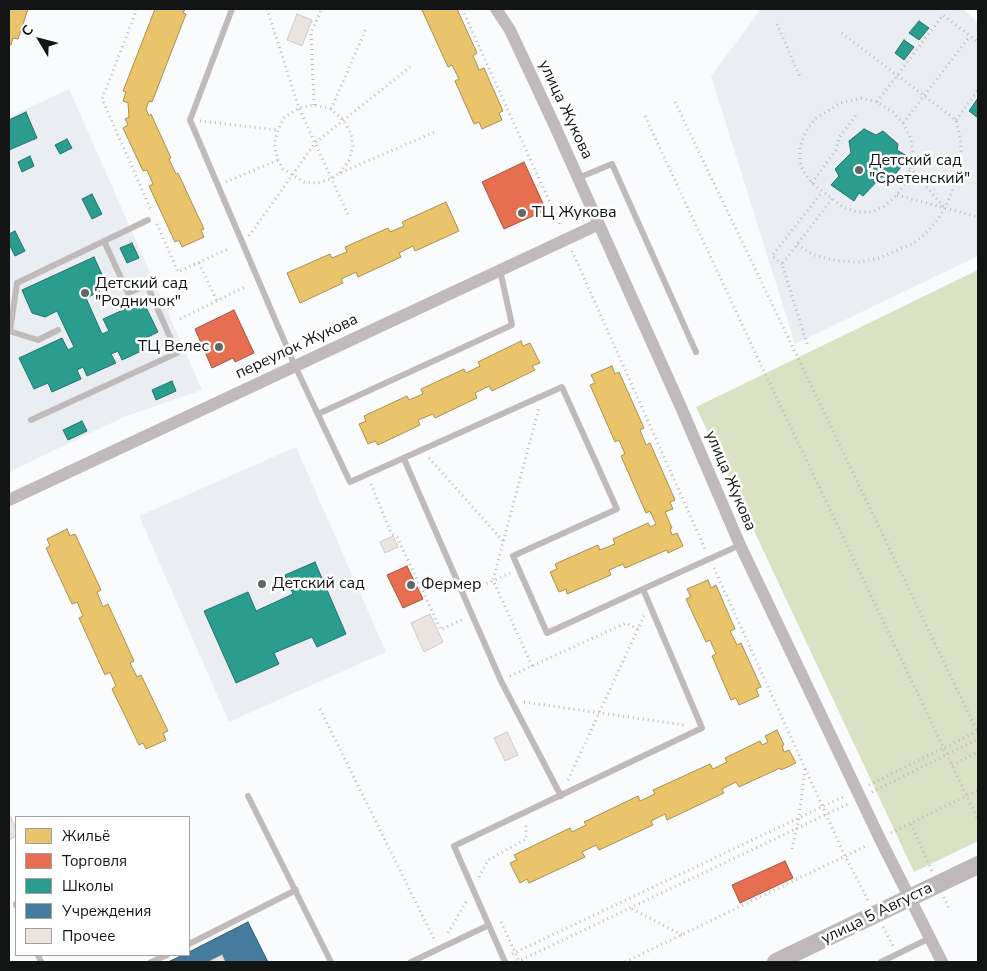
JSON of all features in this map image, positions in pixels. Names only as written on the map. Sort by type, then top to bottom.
[{"type":"street","name":"улица Жукова","points":[[496,9],[510,30],[578,178],[740,545],[880,839],[942,962]]},
{"type":"street","name":"переулок Жукова","points":[[9,500],[598,224]]},
{"type":"street","name":"улица 5 Августа","points":[[776,962],[978,865]]},
{"type":"lane","points":[[232,9],[190,120],[295,366],[350,482],[562,387],[617,508],[513,556],[547,634],[740,545]]},
{"type":"lane","points":[[578,178],[612,164],[696,352]]},
{"type":"lane","points":[[58,330],[38,340],[9,331],[17,282],[148,220]]},
{"type":"lane","points":[[31,420],[177,353],[147,285],[128,293],[104,241]]},
{"type":"lane","points":[[318,414],[512,325],[500,270]]},
{"type":"lane","points":[[404,459],[501,680],[560,796]]},
{"type":"lane","points":[[504,960],[454,846],[702,728],[643,589]]},
{"type":"lane","points":[[248,796],[332,962]]},
{"type":"lane","points":[[190,943],[296,890]]},
{"type":"lane","points":[[411,962],[489,925]]},
{"type":"lane","points":[[881,962],[930,938]]},
{"type":"lane","points":[[152,962],[164,956]]},
{"type":"path","points":[[137,9],[102,99],[178,272],[228,249]]},
{"type":"path","points":[[267,9],[298,108],[349,217]]},
{"type":"path","points":[[462,9],[844,856],[897,954]]},
{"type":"path","points":[[314,105],[311,33],[320,10]]},
{"type":"path","points":[[877,102],[943,15],[978,42]]},
{"type":"path","points":[[777,24],[801,79]]},
{"type":"path","points":[[331,109],[366,29]]},
{"type":"path","points":[[797,245],[814,255],[837,261],[859,262],[878,258],[912,244],[936,222],[945,208],[952,192],[961,159],[956,120],[839,31]]},
{"type":"path","points":[[903,122],[970,36]]},
{"type":"path","points":[[243,244],[315,144],[410,67]]},
{"type":"path","points":[[956,120],[978,90]]},
{"type":"path","points":[[861,98],[877,102],[893,112],[903,122],[911,139],[913,154],[910,168],[907,181],[897,195],[884,206],[871,212],[857,212],[843,207],[812,183],[803,171],[800,161],[800,147],[805,133],[815,120],[840,103],[861,98]]},
{"type":"path","points":[[517,962],[796,829],[943,748],[978,732],[675,102]]},
{"type":"path","points":[[340,173],[349,160],[352,147],[351,134],[344,121],[331,109],[314,105],[298,108],[284,118],[274,145],[278,160],[292,176],[304,182],[318,183],[331,179],[340,173],[437,131]]},
{"type":"path","points":[[812,183],[836,150],[839,138],[856,115]]},
{"type":"path","points":[[645,116],[978,820]]},
{"type":"path","points":[[190,120],[278,130]]},
{"type":"path","points":[[218,186],[278,160]]},
{"type":"path","points":[[910,168],[945,208]]},
{"type":"path","points":[[807,344],[782,264],[772,256],[822,192]]},
{"type":"path","points":[[897,195],[978,218]]},
{"type":"path","points":[[782,264],[832,199]]},
{"type":"path","points":[[199,263],[217,301]]},
{"type":"path","points":[[180,319],[245,287]]},
{"type":"path","points":[[532,666],[493,580],[542,396]]},
{"type":"path","points":[[422,450],[504,541]]},
{"type":"path","points":[[367,474],[392,532],[440,630],[472,615]]},
{"type":"path","points":[[463,594],[518,569]]},
{"type":"path","points":[[560,796],[649,604]]},
{"type":"path","points":[[501,680],[626,622],[638,629]]},
{"type":"path","points":[[511,700],[702,728]]},
{"type":"path","points":[[320,708],[439,949]]},
{"type":"path","points":[[504,960],[823,806],[859,794],[978,739]]},
{"type":"path","points":[[952,765],[978,752]]},
{"type":"path","points":[[792,849],[805,768]]},
{"type":"path","points":[[626,962],[978,790]]},
{"type":"path","points":[[911,824],[950,911]]},
{"type":"path","points":[[631,908],[682,935]]},
{"type":"shaded area","name":"Детский сад \"Сретенский\"","points":[[761,9],[962,9],[978,22],[978,256],[795,344],[711,76]]},
{"type":"shaded area","name":"Детский сад \"Родничок\"","points":[[69,89],[202,390],[124,417],[9,472],[9,117]]},
{"type":"shaded area","name":"Детский сад","points":[[296,447],[386,652],[229,722],[139,516]]},
{"type":"green space","points":[[978,270],[978,841],[914,872],[696,407]]},
{"type":"building: Жильё","points":[[9,9],[28,9],[18,39],[13,38],[11,45],[9,45]]},
{"type":"building: Жильё","points":[[155,9],[185,9],[183,13],[186,14],[152,102],[149,101],[146,109],[149,116],[151,114],[171,158],[169,159],[176,174],[178,173],[204,229],[201,230],[204,237],[182,247],[179,240],[175,242],[149,186],[153,184],[147,170],[143,171],[123,128],[128,125],[125,119],[129,117],[128,103],[123,101],[126,92],[123,91]]},
{"type":"building: Жильё","points":[[457,9],[477,53],[473,56],[479,70],[484,68],[503,111],[499,113],[502,120],[482,129],[479,122],[474,124],[455,81],[459,79],[452,65],[448,67],[422,10]]},
{"type":"building: Жильё","points":[[446,202],[459,231],[415,251],[413,246],[399,253],[401,257],[358,277],[356,272],[341,279],[343,283],[300,303],[287,273],[330,254],[332,258],[347,252],[345,247],[388,228],[390,232],[404,226],[402,222]]},
{"type":"building: Жильё","points":[[521,341],[523,346],[530,343],[540,363],[532,366],[535,370],[492,391],[489,386],[475,393],[477,398],[435,418],[433,414],[418,420],[420,425],[378,445],[375,441],[368,444],[359,424],[366,421],[364,416],[407,396],[409,400],[423,394],[421,389],[464,369],[466,373],[480,366],[478,362]]},
{"type":"building: Жильё","points":[[612,366],[615,374],[619,372],[644,428],[640,430],[646,445],[650,443],[675,500],[670,502],[673,509],[665,512],[672,528],[670,529],[672,535],[677,533],[683,546],[668,553],[667,550],[625,568],[623,564],[609,570],[611,575],[567,594],[566,589],[559,592],[550,572],[557,569],[555,564],[598,545],[600,550],[615,544],[613,539],[648,523],[650,527],[656,524],[650,511],[646,513],[621,456],[625,454],[619,440],[615,442],[590,385],[595,383],[591,375]]},
{"type":"building: Жильё","points":[[67,529],[70,536],[75,534],[101,590],[97,592],[103,607],[108,604],[134,661],[130,663],[137,677],[141,675],[168,731],[163,733],[166,740],[146,749],[143,743],[139,745],[112,689],[116,686],[110,672],[105,675],[79,618],[83,616],[77,602],[72,604],[46,548],[50,546],[47,539]]},
{"type":"building: Жильё","points":[[708,580],[711,588],[716,585],[735,629],[730,631],[737,645],[741,643],[761,687],[756,689],[759,696],[739,705],[736,698],[731,700],[712,656],[716,654],[710,640],[706,642],[686,599],[691,597],[687,589]]},
{"type":"building: Жильё","points":[[777,730],[784,745],[782,746],[784,752],[789,750],[796,763],[781,770],[780,768],[739,787],[736,782],[722,789],[724,793],[667,820],[665,814],[651,821],[653,825],[599,850],[596,845],[582,852],[585,857],[529,883],[527,879],[520,883],[510,863],[517,860],[514,855],[570,828],[572,832],[586,825],[584,822],[638,796],[640,801],[655,794],[653,790],[710,764],[713,769],[727,762],[725,758],[760,741],[762,745],[768,742],[765,736]]},
{"type":"building: Торговля","points":[[524,162],[546,210],[504,229],[482,182]]},
{"type":"building: Торговля","points":[[234,310],[254,353],[235,362],[233,358],[212,368],[195,329]]},
{"type":"building: Торговля","points":[[407,566],[423,599],[403,608],[387,575]]},
{"type":"building: Торговля","points":[[785,861],[793,878],[740,903],[732,885]]},
{"type":"building: Школы","points":[[919,21],[929,28],[919,40],[909,33]]},
{"type":"building: Школы","points":[[904,40],[914,47],[904,60],[895,53]]},
{"type":"building: Школы","points":[[978,98],[978,118],[969,111]]},
{"type":"building: Школы","points":[[26,112],[37,138],[9,150],[9,120]]},
{"type":"building: Школы","points":[[864,129],[876,135],[883,131],[898,144],[897,150],[909,157],[893,177],[881,177],[863,196],[859,193],[854,201],[831,185],[839,176],[835,169],[851,153],[849,141]]},
{"type":"building: Школы","points":[[67,139],[72,148],[60,154],[55,145]]},
{"type":"building: Школы","points":[[30,156],[34,166],[22,172],[18,162]]},
{"type":"building: Школы","points":[[92,194],[102,214],[92,219],[82,199]]},
{"type":"building: Школы","points":[[15,231],[25,251],[15,256],[9,244],[9,234]]},
{"type":"building: Школы","points":[[132,243],[139,258],[127,263],[120,248]]},
{"type":"building: Школы","points":[[94,257],[104,279],[99,292],[86,298],[102,334],[109,331],[103,319],[143,301],[158,332],[146,338],[150,347],[122,360],[118,351],[111,354],[116,363],[87,376],[83,367],[77,370],[81,379],[52,392],[48,383],[34,389],[19,358],[62,338],[68,350],[74,347],[57,311],[45,317],[32,313],[22,290]]},
{"type":"building: Школы","points":[[172,381],[176,391],[156,400],[152,390]]},
{"type":"building: Школы","points":[[82,421],[87,431],[68,440],[63,430]]},
{"type":"building: Школы","points":[[315,562],[346,634],[317,647],[312,637],[274,653],[279,664],[236,683],[204,611],[248,592],[256,611],[293,594],[285,575]]},
{"type":"building: Учреждения","points":[[248,922],[268,962],[225,962],[222,955],[208,962],[168,962],[181,956],[190,956],[190,951]]},
{"type":"building: Прочее","points":[[297,14],[312,20],[302,46],[287,40]]},
{"type":"building: Прочее","points":[[393,536],[398,547],[385,553],[380,542]]},
{"type":"building: Прочее","points":[[430,614],[443,642],[424,652],[411,623]]},
{"type":"building: Прочее","points":[[507,732],[518,755],[505,761],[494,738]]},
{"type":"building: Прочее","points":[[9,814],[15,826],[15,837],[9,840]]},
{"type":"building: Прочее","points":[[222,955],[225,962],[208,962]]},
{"type":"place","name":"Детский сад \"Сретенский\"","points":[[859,170]]},
{"type":"place","name":"ТЦ Жукова","points":[[522,213]]},
{"type":"place","name":"Детский сад \"Родничок\"","points":[[85,293]]},
{"type":"place","name":"ТЦ Велес","points":[[219,347]]},
{"type":"place","name":"Детский сад","points":[[262,584]]},
{"type":"place","name":"Фермер","points":[[411,585]]}]
